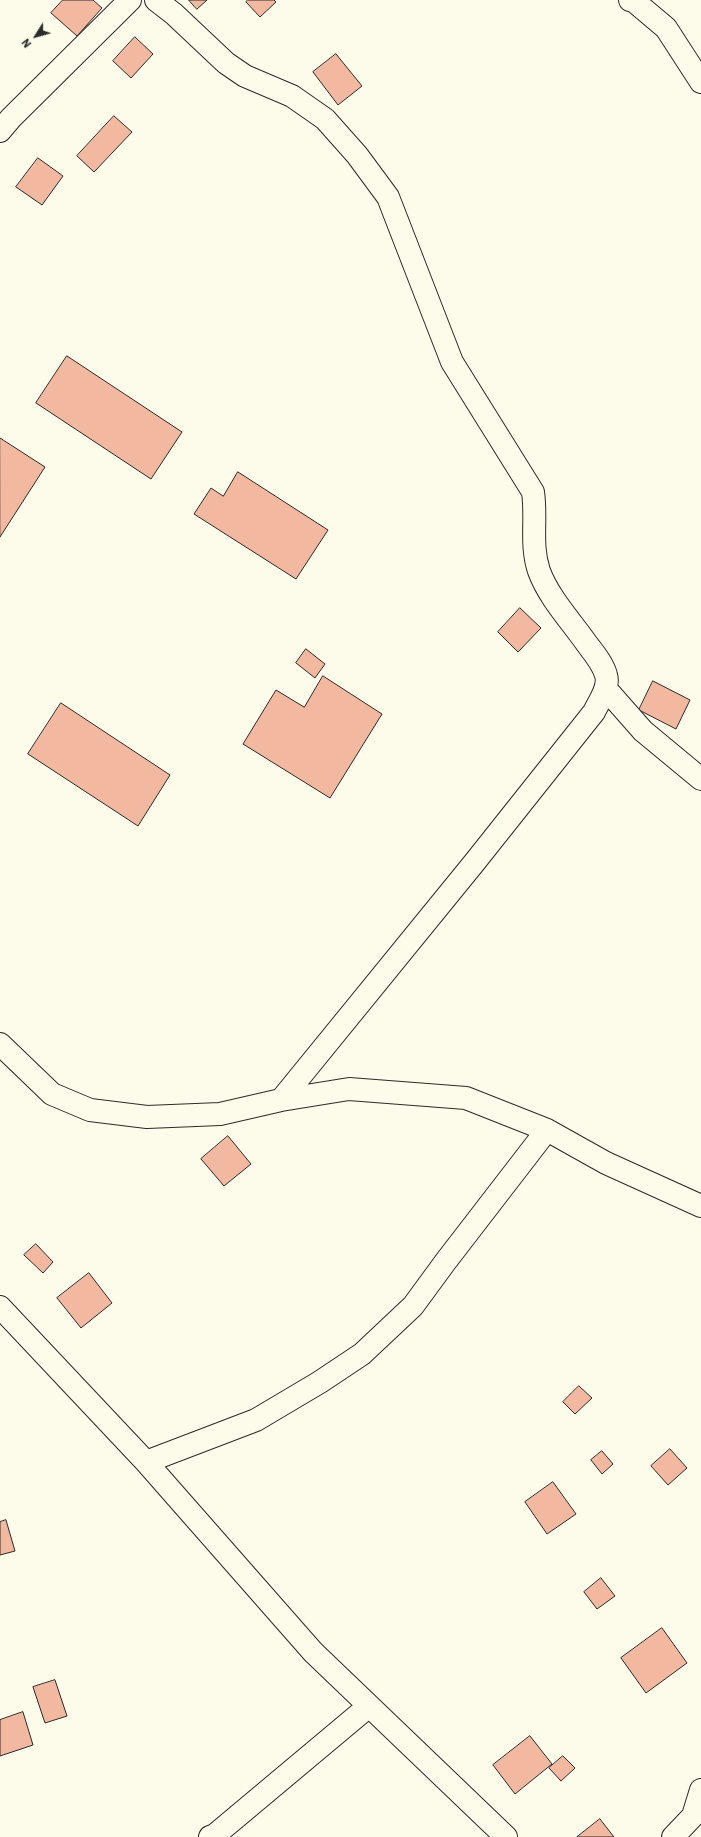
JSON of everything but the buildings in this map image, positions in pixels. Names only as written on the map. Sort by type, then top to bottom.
[{"type":"street","points":[[0,132],[10,118],[130,0]]},
{"type":"street","points":[[156,0],[174,14],[226,62],[245,76],[292,96],[325,119],[357,155],[388,197],[452,362],[533,492],[536,513],[533,550],[540,572],[554,598],[595,654],[606,676],[606,689],[594,712],[474,863],[281,1100]]},
{"type":"street","points":[[636,0],[666,28],[701,82]]},
{"type":"street","points":[[606,689],[643,731],[701,779]]},
{"type":"street","points":[[0,1044],[52,1094],[90,1110],[147,1117],[220,1114],[281,1100],[349,1089],[466,1098],[547,1130],[606,1163],[701,1206]]},
{"type":"street","points":[[146,1462],[256,1420],[320,1382],[362,1354],[413,1306],[547,1130]]},
{"type":"street","points":[[0,1307],[146,1462],[313,1652],[506,1837]]},
{"type":"street","points":[[210,1837],[215,1835],[369,1706]]},
{"type":"street","points":[[672,1837],[693,1816],[701,1790]]}]
